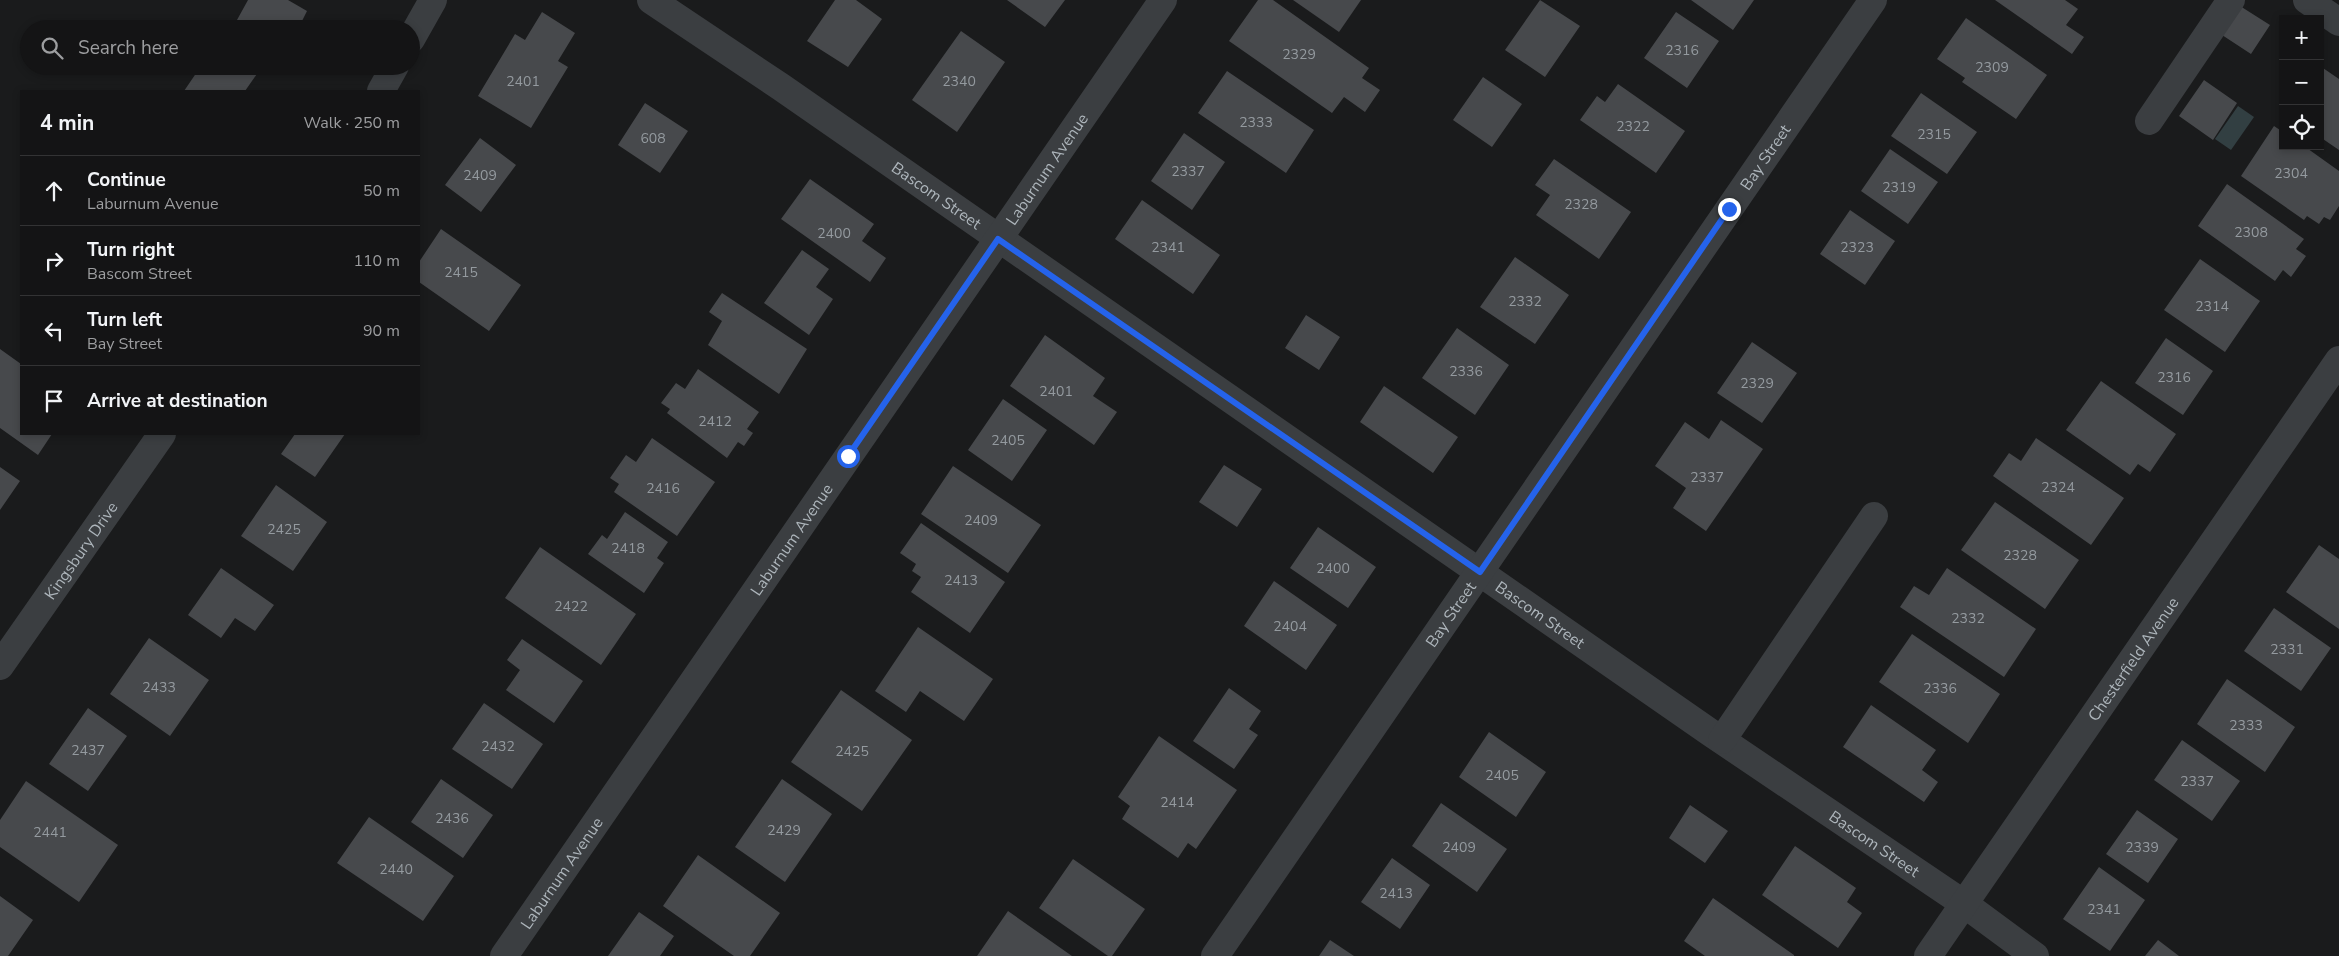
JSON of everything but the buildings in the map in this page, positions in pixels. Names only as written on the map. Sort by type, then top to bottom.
[{"type":"street","points":[[420,23],[433,0]]},
{"type":"street","name":"Bascom Street","points":[[651,0],[1722,740],[1963,903],[2035,956]]},
{"type":"street","name":"Laburnum Avenue","points":[[504,956],[1163,0]]},
{"type":"street","name":"Bay Street","points":[[1215,956],[1873,0]]},
{"type":"street","points":[[2149,121],[2231,0]]},
{"type":"street","points":[[2307,0],[2339,22]]},
{"type":"street","points":[[381,90],[390,75]]},
{"type":"street","name":"Chesterfield Avenue","points":[[1928,956],[2339,360]]},
{"type":"street","name":"Kingsbury Drive","points":[[0,666],[161,435]]},
{"type":"street","points":[[1722,740],[1874,516]]},
{"type":"shaded area","points":[[2238,106],[2254,117],[2231,150],[2215,139]]},
{"type":"route","points":[[848,456],[998,239],[1480,572],[1729,209]]}]
